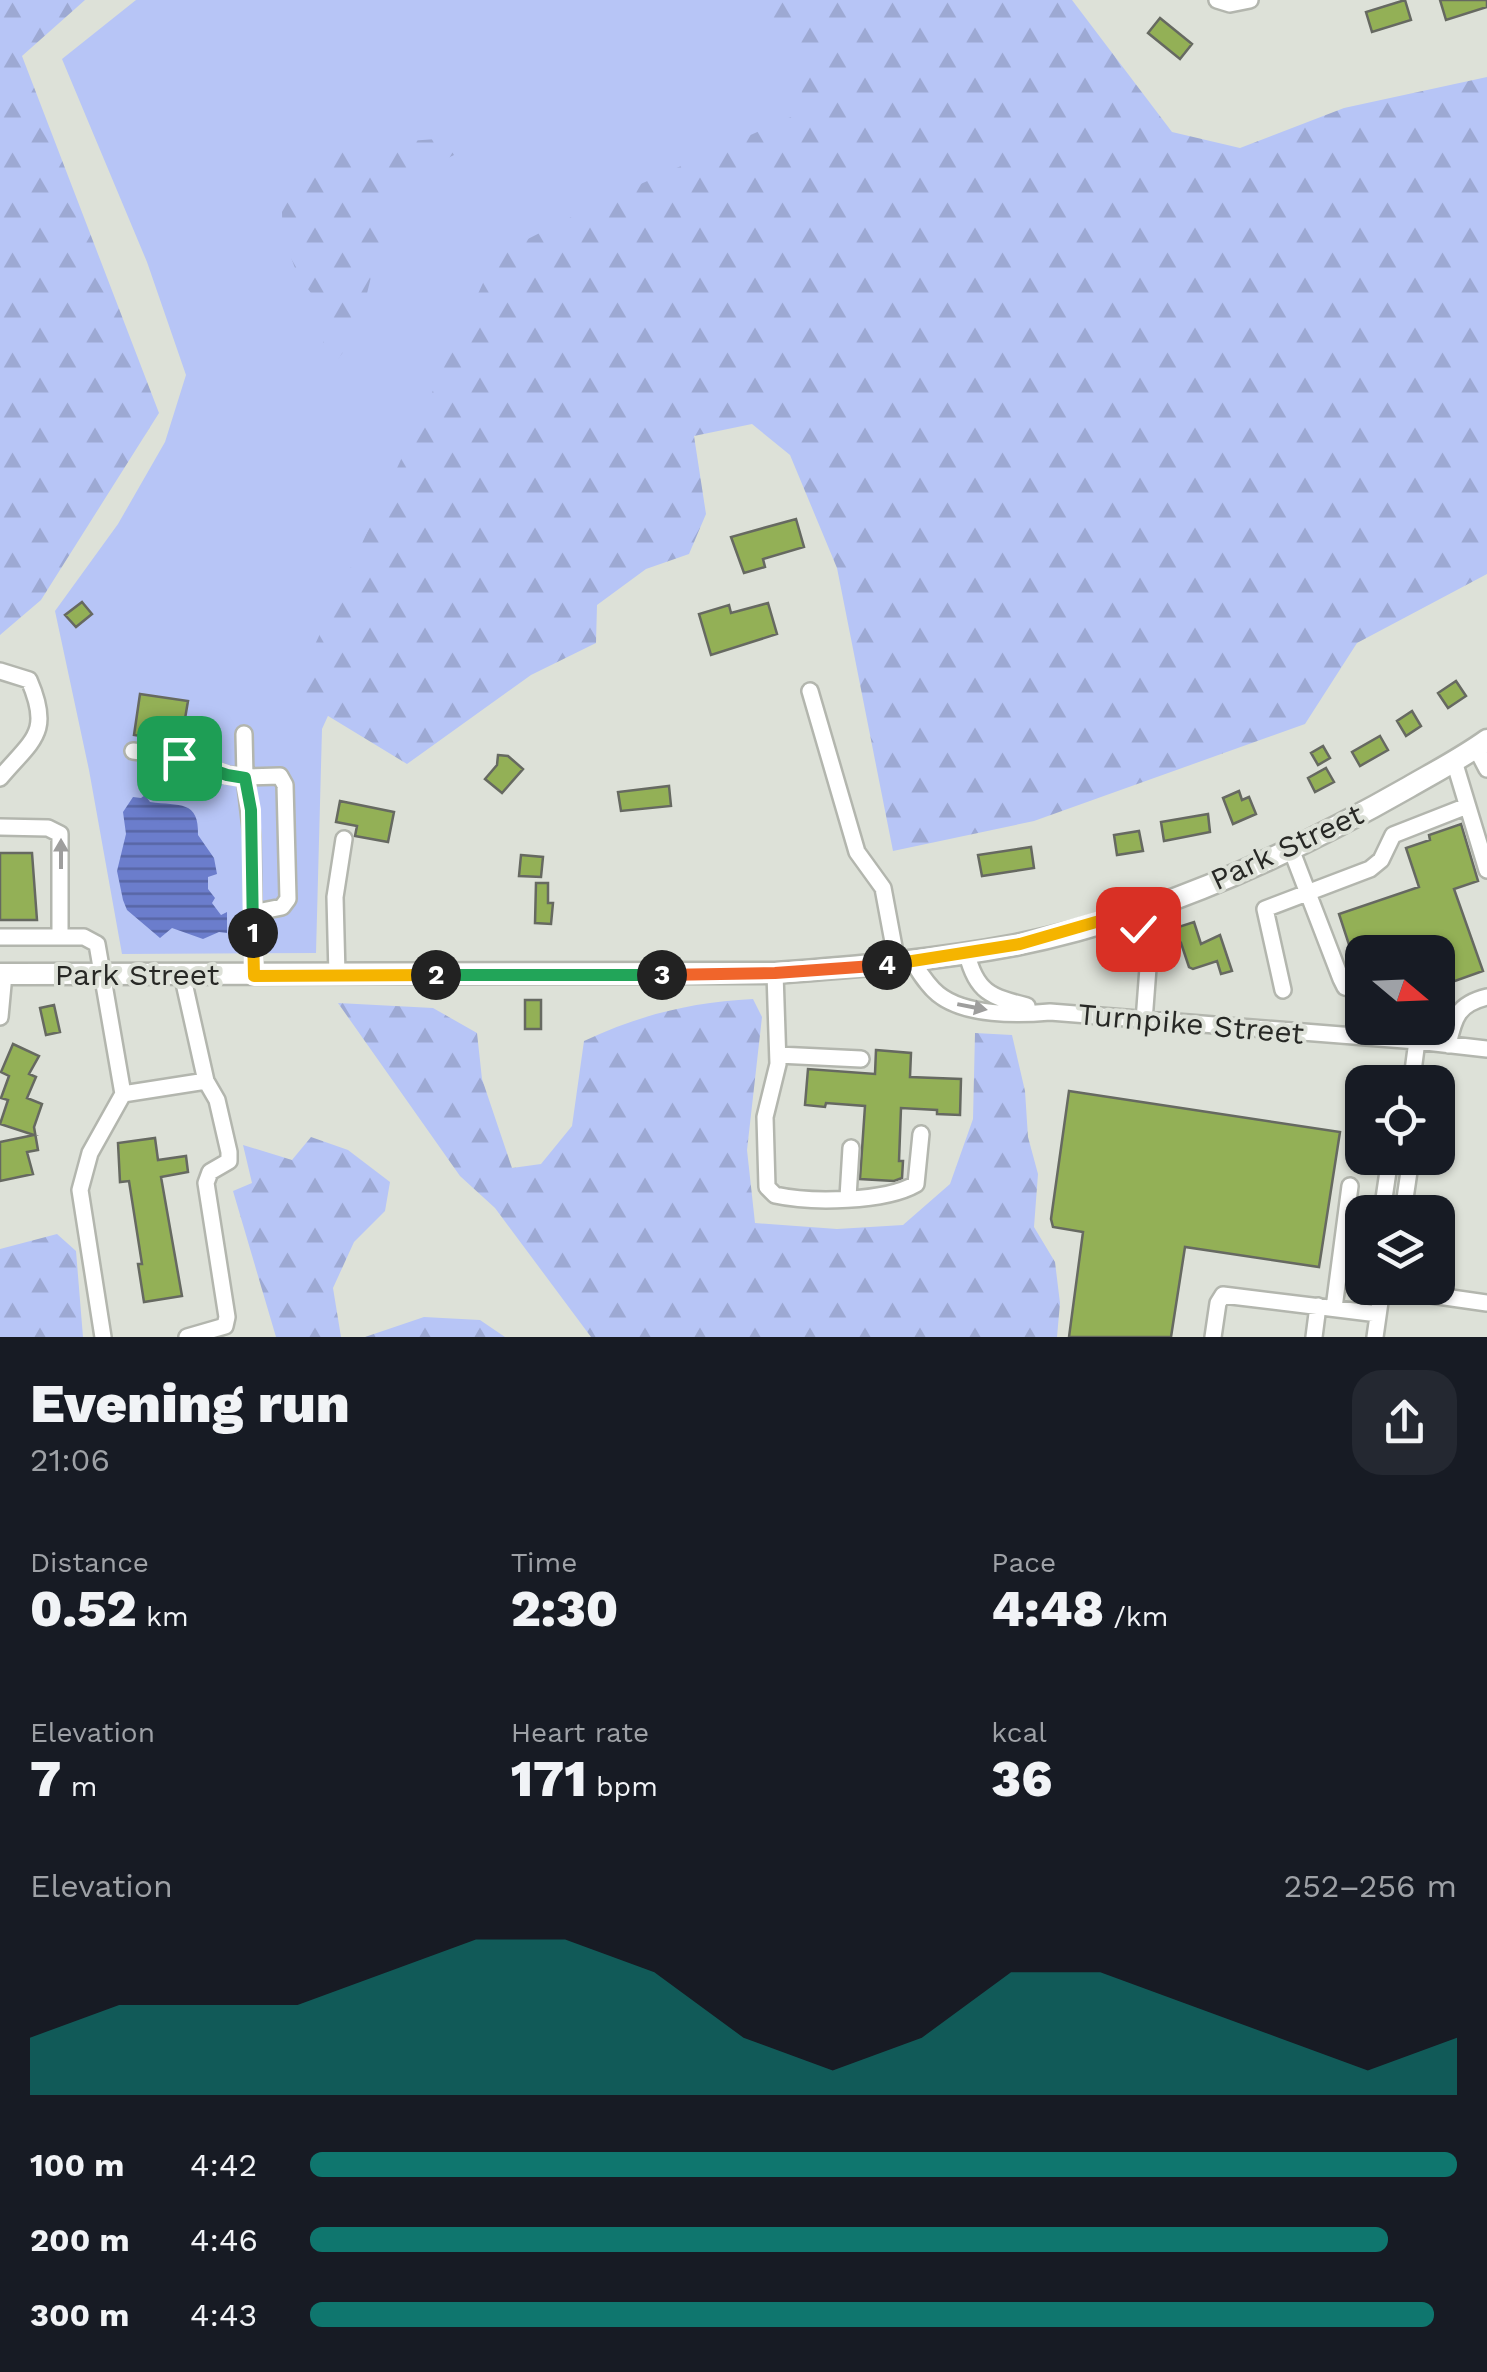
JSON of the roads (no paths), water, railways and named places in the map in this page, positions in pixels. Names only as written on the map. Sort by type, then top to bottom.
[{"type":"main road","name":"Park Street","points":[[2,974],[775,973],[967,954],[1062,934],[1240,872],[1342,824],[1481,744]]},
{"type":"street","points":[[1217,0],[1230,4],[1250,0]]},
{"type":"street","points":[[0,671],[29,680],[41,726],[0,778]]},
{"type":"street","points":[[810,691],[858,852],[883,888],[905,963]]},
{"type":"street","points":[[244,734],[252,823],[254,976]]},
{"type":"street","points":[[1481,744],[1487,768]]},
{"type":"street","points":[[133,751],[179,758],[227,775],[280,776],[284,784],[288,899],[282,907],[252,913]]},
{"type":"street","points":[[1454,761],[1487,870]]},
{"type":"street","points":[[1283,990],[1265,909],[1370,869],[1381,860],[1393,835],[1467,806]]},
{"type":"street","points":[[0,827],[48,828],[60,834],[60,937]]},
{"type":"street","points":[[337,975],[335,898],[344,839]]},
{"type":"street","points":[[1291,849],[1345,986]]},
{"type":"street","points":[[1134,911],[1148,968],[1144,1021]]},
{"type":"street","points":[[0,937],[94,941],[123,1094],[90,1152],[80,1190],[103,1337]]},
{"type":"street","points":[[967,954],[971,972],[987,992],[1050,1012]]},
{"type":"street","name":"Turnpike Street","points":[[905,963],[954,1004],[996,1011],[1345,1036]]},
{"type":"street","points":[[775,973],[778,1054],[765,1117],[767,1187],[775,1196],[848,1198],[886,1194],[916,1184],[921,1134]]},
{"type":"street","points":[[0,1017],[2,974]]},
{"type":"street","points":[[182,974],[206,1082],[217,1100],[229,1152],[229,1161],[210,1172],[206,1183],[227,1317],[225,1326],[187,1337]]},
{"type":"street","points":[[1455,1009],[1487,997]]},
{"type":"street","name":"Turnpike Street","points":[[1448,1045],[1487,1050]]},
{"type":"street","points":[[778,1054],[862,1059]]},
{"type":"street","points":[[123,1094],[206,1082]]},
{"type":"street","points":[[848,1198],[850,1148]]},
{"type":"street","points":[[1314,1337],[1326,1307],[1350,1186]]},
{"type":"street","points":[[1214,1337],[1218,1303],[1223,1295],[1378,1314]]},
{"type":"street","points":[[1455,1298],[1487,1303]]},
{"type":"street","points":[[1375,1337],[1379,1305]]},
{"type":"water","points":[[145,795],[150,802],[186,807],[195,816],[198,835],[214,858],[217,874],[208,877],[208,889],[221,915],[227,912],[227,933],[203,939],[172,928],[160,938],[127,910],[117,871],[126,834],[123,812],[133,797]]}]
